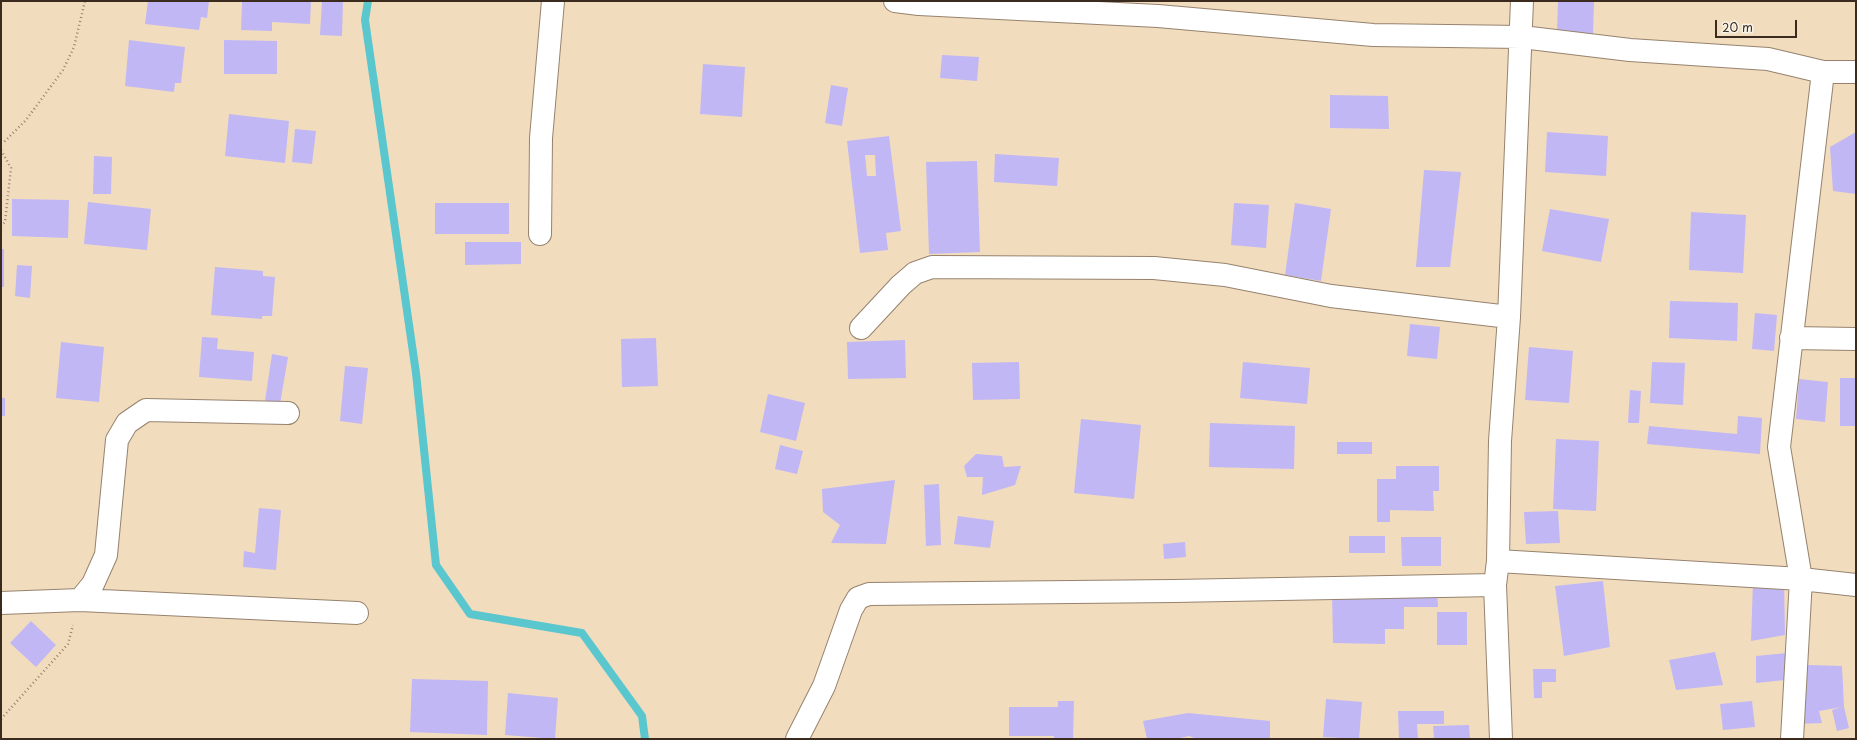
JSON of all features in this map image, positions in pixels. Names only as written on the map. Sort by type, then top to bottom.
[{"type":"street","points":[[540,234],[541,138],[553,1]]},
{"type":"street","points":[[895,1],[920,4],[1158,16],[1373,35],[1522,37],[1630,50],[1768,59],[1823,72],[1856,72]]},
{"type":"street","points":[[1501,739],[1495,585],[1498,561],[1500,441],[1510,317],[1522,37],[1522,1]]},
{"type":"street","points":[[1792,739],[1801,579],[1779,447],[1823,72]]},
{"type":"street","points":[[862,328],[901,285],[915,273],[932,267],[1154,268],[1225,275],[1331,296],[1510,317]]},
{"type":"street","points":[[1791,338],[1856,339]]},
{"type":"street","points":[[80,600],[93,584],[106,555],[117,440],[127,423],[146,410],[288,413]]},
{"type":"street","points":[[1498,561],[1801,579],[1856,585]]},
{"type":"street","points":[[797,739],[824,686],[851,610],[858,598],[868,594],[1174,591],[1495,585]]},
{"type":"street","points":[[1,603],[80,600],[357,613]]},
{"type":"path","points":[[1,143],[3,143],[26,120],[63,70],[74,47],[85,1]]},
{"type":"path","points":[[1,150],[11,168],[5,222],[1,226]]},
{"type":"path","points":[[1,719],[68,644],[80,600]]},
{"type":"building","points":[[148,1],[209,1],[207,18],[201,17],[199,30],[145,24]]},
{"type":"building","points":[[242,1],[311,1],[310,24],[272,22],[272,31],[241,30]]},
{"type":"building","points":[[322,1],[343,1],[342,36],[320,35]]},
{"type":"building","points":[[1558,1],[1594,1],[1593,34],[1557,33]]},
{"type":"building","points":[[129,40],[185,47],[181,83],[175,83],[174,92],[125,86]]},
{"type":"building","points":[[224,40],[277,41],[277,74],[224,74]]},
{"type":"building","points":[[942,55],[979,57],[977,81],[940,78]]},
{"type":"building","points":[[703,64],[745,67],[742,117],[700,114]]},
{"type":"building","points":[[831,85],[848,88],[842,126],[825,123]]},
{"type":"building","points":[[1330,95],[1388,96],[1389,129],[1330,128]]},
{"type":"building","points":[[229,114],[289,121],[285,163],[225,156]]},
{"type":"building","points":[[295,129],[316,131],[312,164],[292,162]]},
{"type":"building","points":[[1547,132],[1608,136],[1606,176],[1545,172]]},
{"type":"building","points":[[1856,132],[1856,194],[1833,191],[1830,147]]},
{"type":"building","points":[[889,136],[901,231],[886,233],[888,250],[860,253],[847,141]],"holes":[[[865,155],[875,155],[876,176],[867,176]]]},
{"type":"building","points":[[995,154],[1059,158],[1057,186],[994,182]]},
{"type":"building","points":[[94,156],[112,157],[111,194],[93,194]]},
{"type":"building","points":[[977,161],[980,252],[929,254],[926,162]]},
{"type":"building","points":[[1424,170],[1461,172],[1450,267],[1416,267]]},
{"type":"building","points":[[12,199],[69,200],[68,238],[12,236]]},
{"type":"building","points":[[88,202],[151,209],[147,250],[84,244]]},
{"type":"building","points":[[435,203],[509,203],[509,234],[435,234]]},
{"type":"building","points":[[1234,203],[1269,205],[1266,248],[1231,245]]},
{"type":"building","points":[[1295,203],[1331,209],[1321,281],[1285,275]]},
{"type":"building","points":[[1550,209],[1609,219],[1601,262],[1542,251]]},
{"type":"building","points":[[1691,212],[1746,215],[1743,273],[1689,270]]},
{"type":"building","points":[[465,242],[521,242],[521,264],[465,265]]},
{"type":"building","points":[[1,249],[4,249],[4,287],[1,287]]},
{"type":"building","points":[[17,265],[32,266],[30,298],[15,296]]},
{"type":"building","points":[[215,267],[263,271],[263,276],[275,277],[272,316],[262,316],[262,319],[211,315]]},
{"type":"building","points":[[1670,301],[1738,303],[1737,341],[1669,338]]},
{"type":"building","points":[[1755,313],[1777,315],[1774,351],[1752,349]]},
{"type":"building","points":[[1410,324],[1440,327],[1437,359],[1407,356]]},
{"type":"building","points":[[202,337],[218,338],[217,349],[254,352],[252,381],[199,377]]},
{"type":"building","points":[[656,338],[658,386],[622,387],[621,339]]},
{"type":"building","points":[[905,340],[906,378],[848,379],[847,342]]},
{"type":"building","points":[[61,342],[104,347],[99,402],[56,398]]},
{"type":"building","points":[[1529,347],[1573,351],[1569,403],[1525,400]]},
{"type":"building","points":[[272,354],[288,357],[280,404],[265,401]]},
{"type":"building","points":[[1019,362],[1020,399],[973,400],[972,363]]},
{"type":"building","points":[[1243,362],[1310,368],[1307,404],[1240,398]]},
{"type":"building","points":[[1652,362],[1685,363],[1683,405],[1650,403]]},
{"type":"building","points":[[345,366],[368,368],[362,424],[340,421]]},
{"type":"building","points":[[1840,378],[1856,378],[1856,426],[1840,426]]},
{"type":"building","points":[[1799,379],[1828,382],[1825,422],[1796,419]]},
{"type":"building","points":[[1630,390],[1641,391],[1639,423],[1628,423]]},
{"type":"building","points":[[768,394],[805,403],[796,441],[760,432]]},
{"type":"building","points":[[1,398],[5,398],[5,416],[1,416]]},
{"type":"building","points":[[1738,416],[1762,418],[1760,454],[1647,444],[1649,426],[1737,434]]},
{"type":"building","points":[[1081,419],[1141,425],[1134,499],[1074,493]]},
{"type":"building","points":[[1210,423],[1295,426],[1294,469],[1209,467]]},
{"type":"building","points":[[1556,439],[1599,441],[1596,511],[1553,509]]},
{"type":"building","points":[[1337,442],[1372,442],[1372,454],[1337,454]]},
{"type":"building","points":[[780,445],[803,451],[797,474],[775,469]]},
{"type":"building","points":[[976,454],[1002,456],[1004,467],[1021,466],[1015,485],[982,495],[983,477],[967,477],[964,466]]},
{"type":"building","points":[[1396,466],[1439,466],[1439,491],[1433,491],[1434,511],[1390,510],[1390,522],[1377,522],[1377,479],[1396,479]]},
{"type":"building","points":[[895,480],[886,544],[831,543],[840,525],[823,512],[822,489]]},
{"type":"building","points":[[939,484],[941,545],[926,546],[924,485]]},
{"type":"building","points":[[259,508],[281,510],[276,570],[243,567],[244,551],[255,553]]},
{"type":"building","points":[[1558,511],[1560,543],[1526,544],[1524,512]]},
{"type":"building","points":[[958,516],[994,521],[990,548],[954,544]]},
{"type":"building","points":[[1349,536],[1385,536],[1385,553],[1349,553]]},
{"type":"building","points":[[1401,537],[1441,537],[1441,566],[1402,566]]},
{"type":"building","points":[[1185,542],[1186,557],[1164,559],[1163,544]]},
{"type":"building","points":[[1603,581],[1610,647],[1564,656],[1555,586]]},
{"type":"building","points":[[1753,582],[1784,583],[1785,635],[1751,641]]},
{"type":"building","points":[[1437,591],[1438,607],[1404,607],[1404,629],[1385,629],[1385,644],[1333,643],[1332,592]]},
{"type":"building","points":[[1437,612],[1467,612],[1467,645],[1437,645]]},
{"type":"building","points":[[31,621],[56,645],[36,667],[10,643]]},
{"type":"building","points":[[1715,652],[1723,685],[1676,690],[1669,660]]},
{"type":"building","points":[[1787,653],[1785,680],[1756,683],[1756,656]]},
{"type":"building","points":[[1808,665],[1842,666],[1844,707],[1849,728],[1837,731],[1832,710],[1842,707],[1819,711],[1822,723],[1797,724]]},
{"type":"building","points":[[1533,669],[1556,669],[1556,682],[1542,682],[1542,698],[1534,698]]},
{"type":"building","points":[[412,679],[488,681],[487,735],[410,732]]},
{"type":"building","points":[[508,693],[558,698],[555,739],[505,735]]},
{"type":"building","points":[[1326,699],[1362,702],[1359,739],[1323,737]]},
{"type":"building","points":[[1058,701],[1074,701],[1073,739],[1054,739],[1054,736],[1009,736],[1009,707],[1058,707]]},
{"type":"building","points":[[1752,701],[1755,727],[1723,730],[1720,704]]},
{"type":"building","points":[[1398,711],[1444,711],[1444,724],[1417,724],[1418,739],[1399,739]]},
{"type":"building","points":[[1188,713],[1270,721],[1270,739],[1197,739],[1189,736],[1176,739],[1147,739],[1143,721]]},
{"type":"building","points":[[1469,725],[1470,739],[1434,739],[1433,726]]},
{"type":"waterway","points":[[368,1],[365,20],[416,373],[436,565],[470,614],[582,633],[642,716],[645,739]]}]
